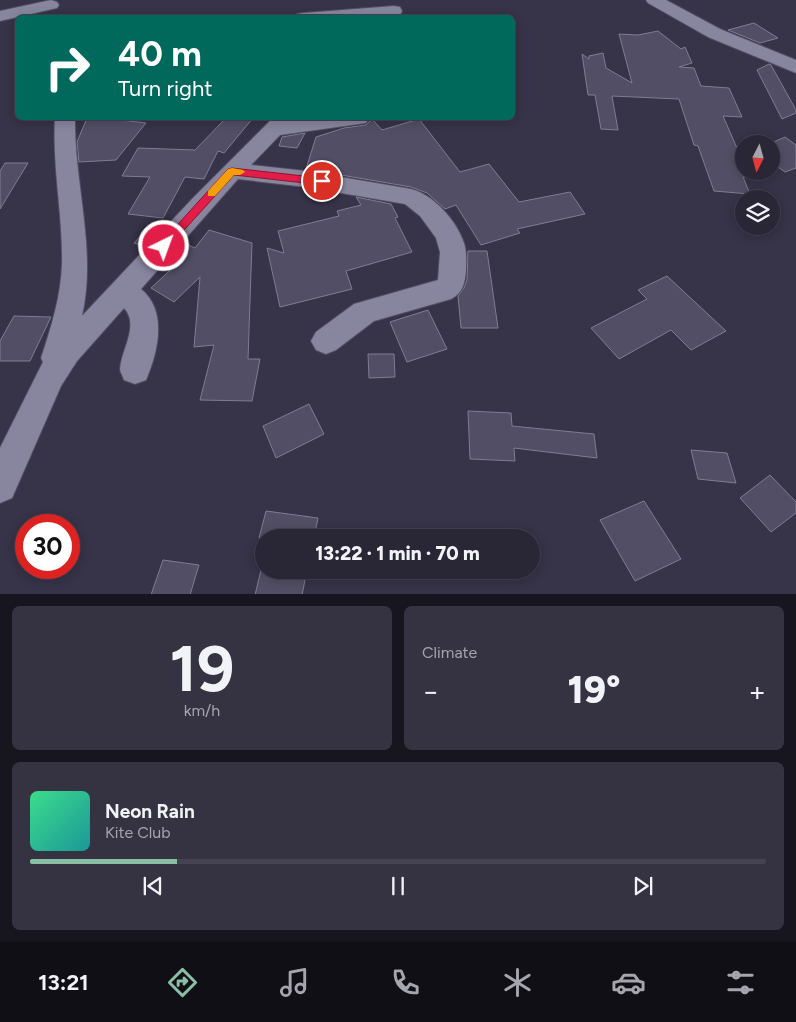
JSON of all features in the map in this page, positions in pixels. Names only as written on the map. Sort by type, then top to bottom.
[{"type":"street","points":[[654,0],[714,33],[796,66]]},
{"type":"street","points":[[368,15],[390,14],[410,2]]},
{"type":"street","points":[[0,16],[53,8]]},
{"type":"street","points":[[0,486],[50,377],[74,289],[75,263],[65,154],[65,120]]},
{"type":"street","points":[[50,377],[72,346],[232,171],[279,123],[328,120]]},
{"type":"street","points":[[232,171],[306,179],[411,197],[418,200],[429,212],[452,244],[452,282],[450,287],[418,299],[392,304],[358,316],[326,341]]},
{"type":"street","points":[[123,291],[138,303],[142,312],[144,328],[135,370]]},
{"type":"building","points":[[754,23],[778,38],[760,43],[728,30]]},
{"type":"building","points":[[658,31],[681,49],[685,47],[692,63],[679,67],[694,68],[701,86],[729,88],[742,117],[723,116],[735,144],[735,180],[744,180],[748,190],[735,190],[735,193],[714,191],[698,146],[694,145],[679,99],[612,96],[618,130],[601,129],[595,95],[588,95],[582,54],[589,59],[589,56],[603,53],[606,68],[632,83],[619,34],[638,35]]},
{"type":"building","points":[[769,64],[796,110],[796,113],[782,119],[757,70]]},
{"type":"building","points":[[86,120],[121,120],[146,123],[116,160],[79,162],[77,142]]},
{"type":"building","points":[[224,120],[251,120],[224,153],[218,151],[204,179],[185,177],[163,218],[128,214],[150,177],[122,176],[138,148],[195,150]]},
{"type":"building","points":[[373,120],[382,130],[420,120],[460,172],[489,164],[519,202],[570,192],[585,214],[517,229],[520,233],[481,245],[456,205],[445,209],[427,193],[411,187],[306,169],[316,137],[344,128],[366,125]]},
{"type":"building","points":[[305,133],[297,148],[279,146],[282,137]]},
{"type":"building","points":[[785,137],[796,145],[796,168],[785,172],[780,168],[780,139]]},
{"type":"building","points":[[5,163],[28,163],[0,209],[0,171]]},
{"type":"building","points":[[356,197],[391,204],[398,217],[395,218],[412,252],[346,271],[352,289],[280,307],[267,248],[284,253],[278,231],[339,216],[337,211],[361,205]]},
{"type":"building","points":[[147,229],[158,233],[145,247],[134,243]]},
{"type":"building","points":[[209,230],[252,243],[248,359],[260,359],[252,401],[200,400],[214,345],[194,347],[200,277],[174,302],[151,288],[179,262],[177,261],[180,259],[172,256],[184,243],[195,248]]},
{"type":"building","points":[[468,251],[487,251],[498,328],[461,328],[458,296],[467,280]]},
{"type":"building","points":[[667,276],[726,331],[691,350],[671,330],[619,359],[591,328],[647,299],[638,290]]},
{"type":"building","points":[[428,310],[447,349],[407,362],[390,322]]},
{"type":"building","points":[[14,316],[51,317],[30,361],[0,361],[0,341]]},
{"type":"building","points":[[368,354],[394,354],[395,377],[369,378]]},
{"type":"building","points":[[309,404],[324,434],[276,458],[263,426]]},
{"type":"building","points":[[468,411],[511,413],[512,426],[594,434],[597,458],[514,448],[515,461],[470,459]]},
{"type":"building","points":[[691,450],[727,453],[736,483],[698,479]]},
{"type":"building","points":[[770,475],[796,502],[796,513],[771,532],[740,498]]},
{"type":"building","points":[[644,501],[681,559],[635,581],[600,520]]},
{"type":"building","points":[[266,511],[318,518],[316,529],[261,529]]},
{"type":"building","points":[[163,560],[199,565],[190,594],[151,594]]},
{"type":"building","points":[[259,579],[305,579],[302,594],[255,594]]},
{"type":"slow traffic","points":[[211,193],[232,171],[240,172]]},
{"type":"route","points":[[164,246],[232,171],[322,181]]}]
